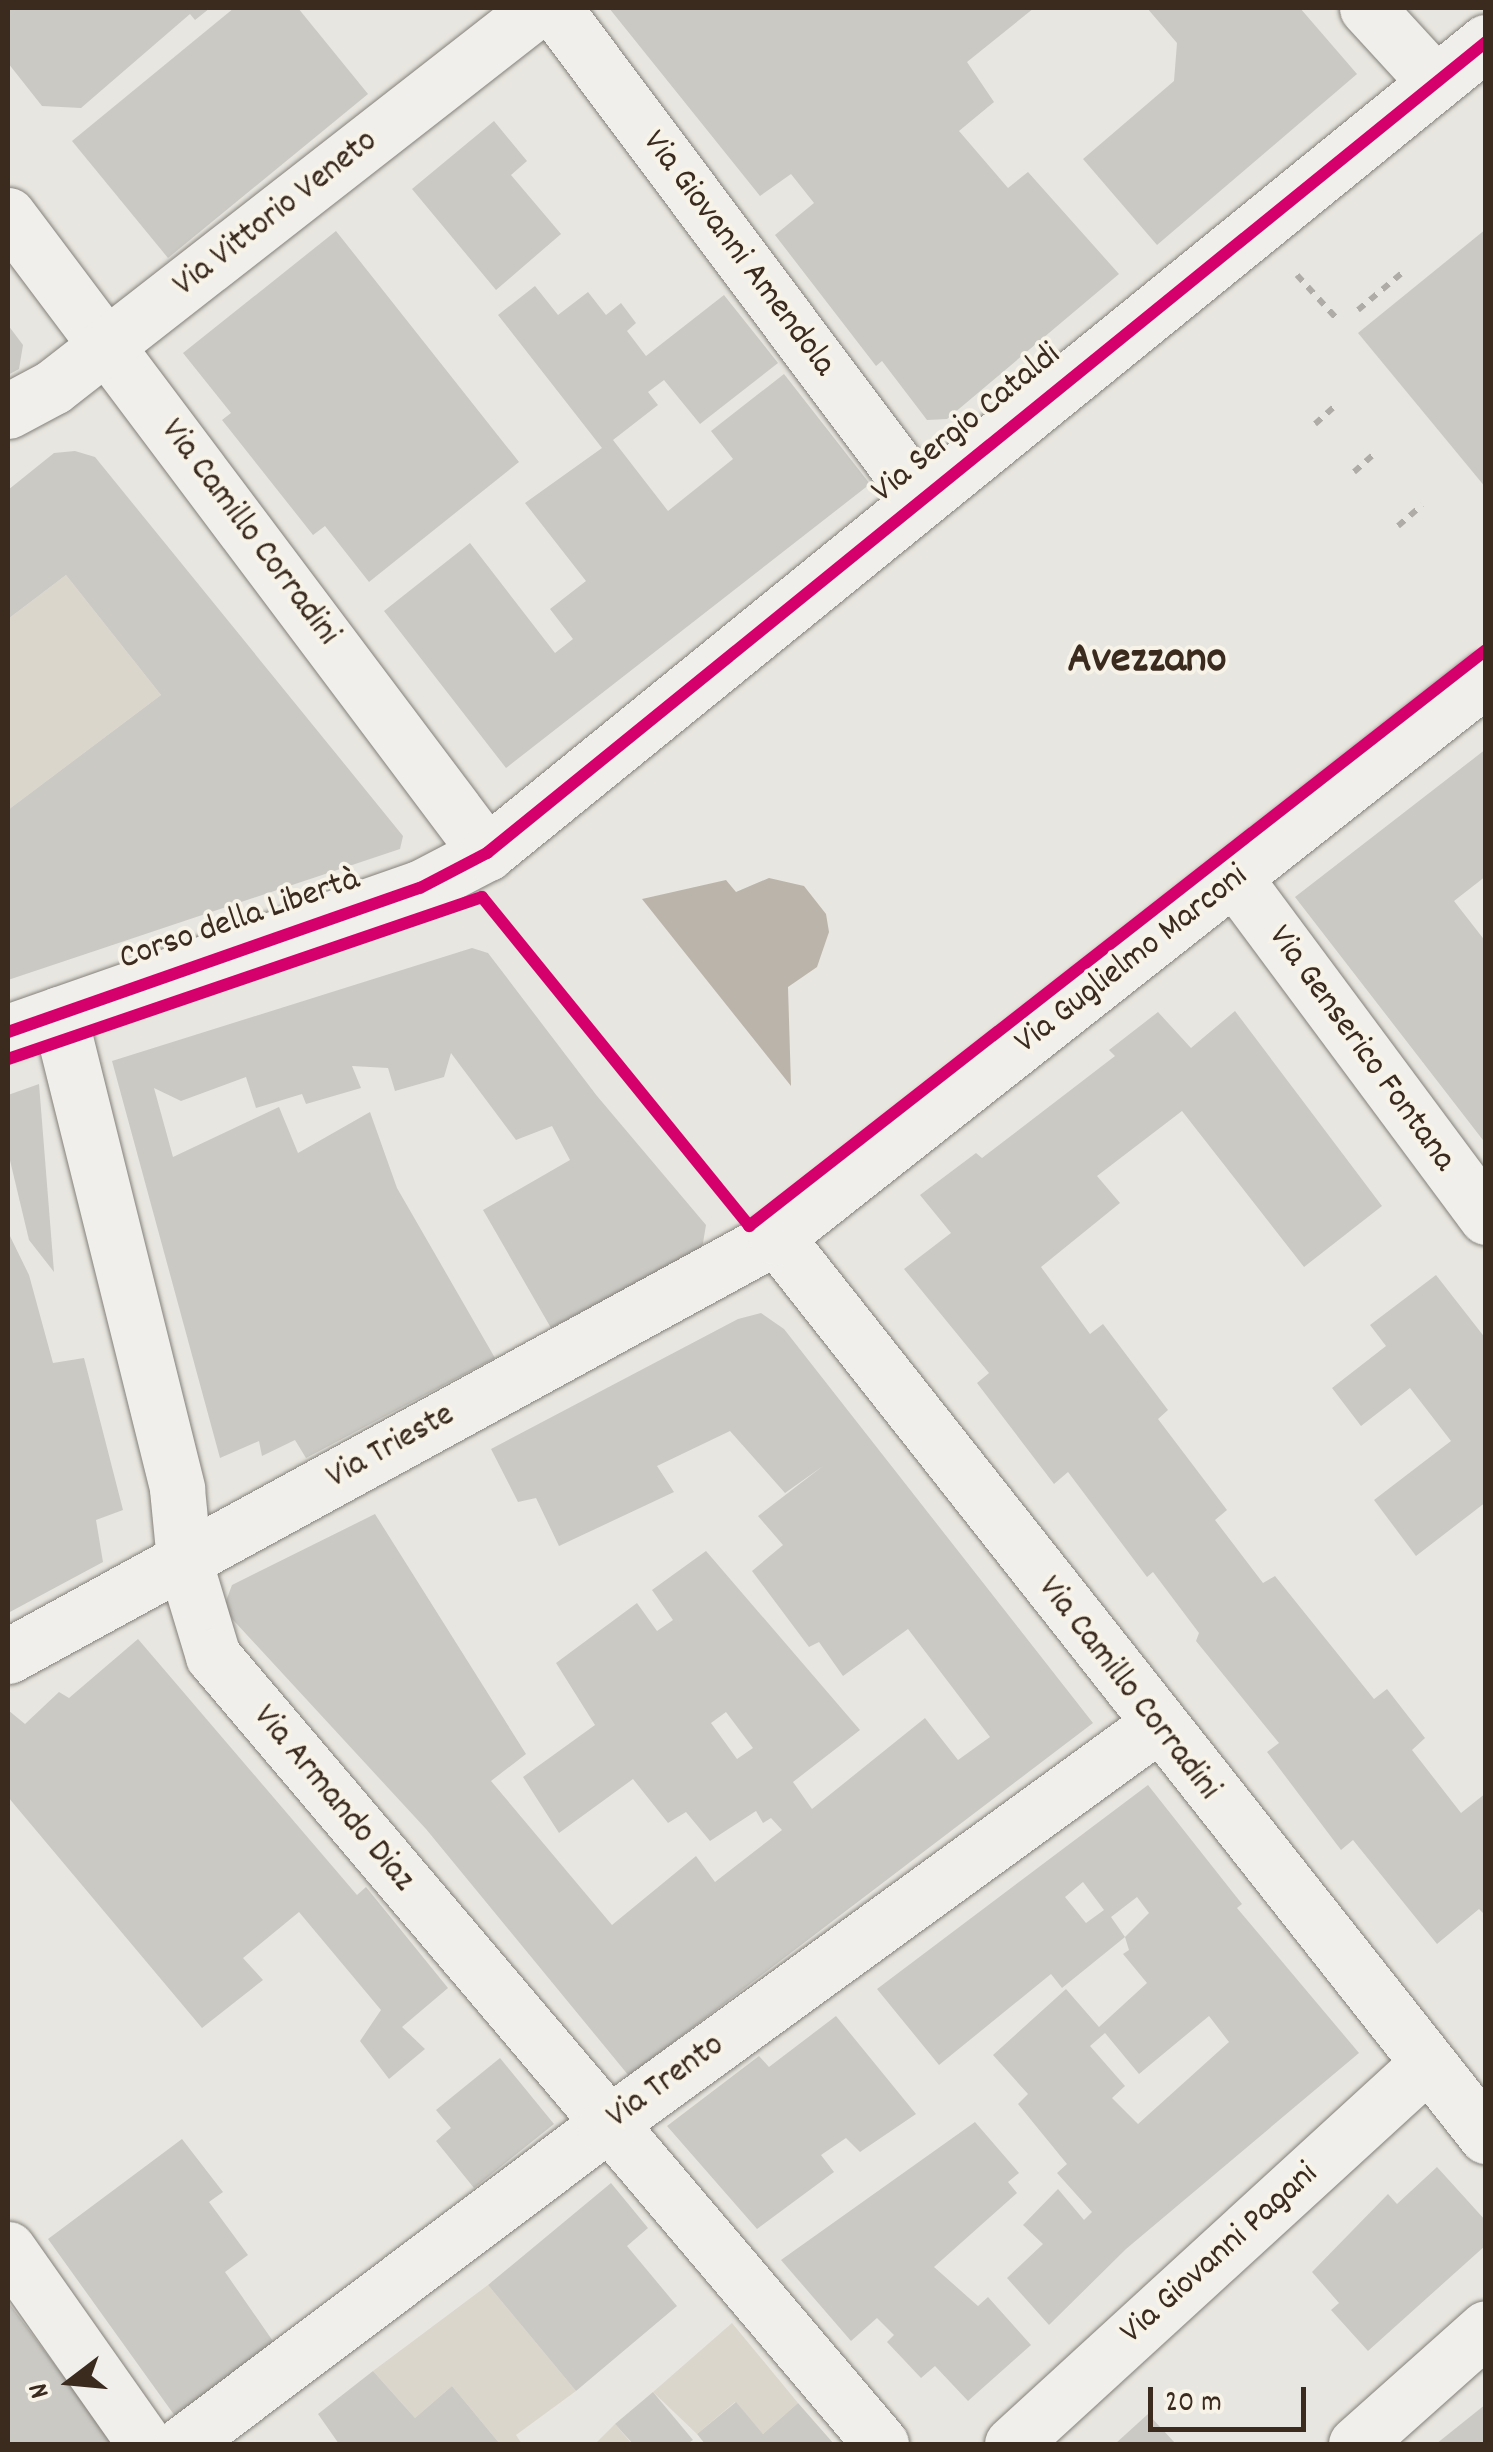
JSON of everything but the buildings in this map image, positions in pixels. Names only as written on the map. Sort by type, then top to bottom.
[{"type":"street","name":"Via Vittorio Veneto","points":[[8,411],[53,387],[538,8]]},
{"type":"street","name":"Via Giovanni Amendola","points":[[554,8],[922,500]]},
{"type":"street","points":[[1367,8],[1435,82]]},
{"type":"street","name":"Via Sergio Cataldi","points":[[487,853],[1486,42]]},
{"type":"street","name":"Via Camillo Corradini","points":[[8,215],[109,344],[487,853]]},
{"type":"street","name":"Via Guglielmo Marconi","points":[[776,1238],[1236,880],[1486,678]]},
{"type":"street","name":"Corso della Libertà","points":[[8,1032],[420,888],[487,853]]},
{"type":"street","name":"Via Genserico Fontana","points":[[1236,880],[1486,1217]]},
{"type":"street","name":"Via Armando Diaz","points":[[58,1014],[177,1489],[184,1560],[214,1656],[606,2126],[881,2444]]},
{"type":"street","name":"Via Camillo Corradini","points":[[776,1238],[1156,1726],[1486,2136]]},
{"type":"street","name":"Via Trieste","points":[[8,1656],[776,1238]]},
{"type":"street","name":"Via Trento","points":[[182,2444],[606,2126],[1156,1726]]},
{"type":"street","name":"Via Giovanni Pagani","points":[[1012,2444],[1428,2064]]},
{"type":"street","points":[[8,2249],[145,2444]]},
{"type":"street","points":[[1356,2444],[1486,2328]]},
{"type":"path","points":[[1358,310],[1402,273]]},
{"type":"path","points":[[1298,276],[1337,319]]},
{"type":"path","points":[[1315,424],[1338,403]]},
{"type":"path","points":[[1354,472],[1377,451]]},
{"type":"path","points":[[1398,526],[1422,505]]},
{"type":"shaded area","points":[[66,575],[161,695],[8,810],[8,619]]},
{"type":"shaded area","points":[[769,878],[804,886],[826,914],[829,932],[817,967],[788,987],[791,1086],[642,899],[726,880],[736,892]]},
{"type":"shaded area","points":[[488,2285],[576,2391],[516,2435],[522,2444],[500,2444],[452,2386],[415,2418],[373,2371]]},
{"type":"shaded area","points":[[732,2323],[798,2403],[763,2434],[735,2402],[697,2434],[653,2392]]},
{"type":"shaded area","points":[[615,2424],[632,2444],[595,2444]]},
{"type":"cycle path","points":[[8,1032],[420,888],[487,853],[1486,42]]},
{"type":"cycle path","points":[[8,1059],[482,897],[749,1226],[1486,650]]},
{"type":"district","name":"Avezzano","points":[[1147,662]]}]
